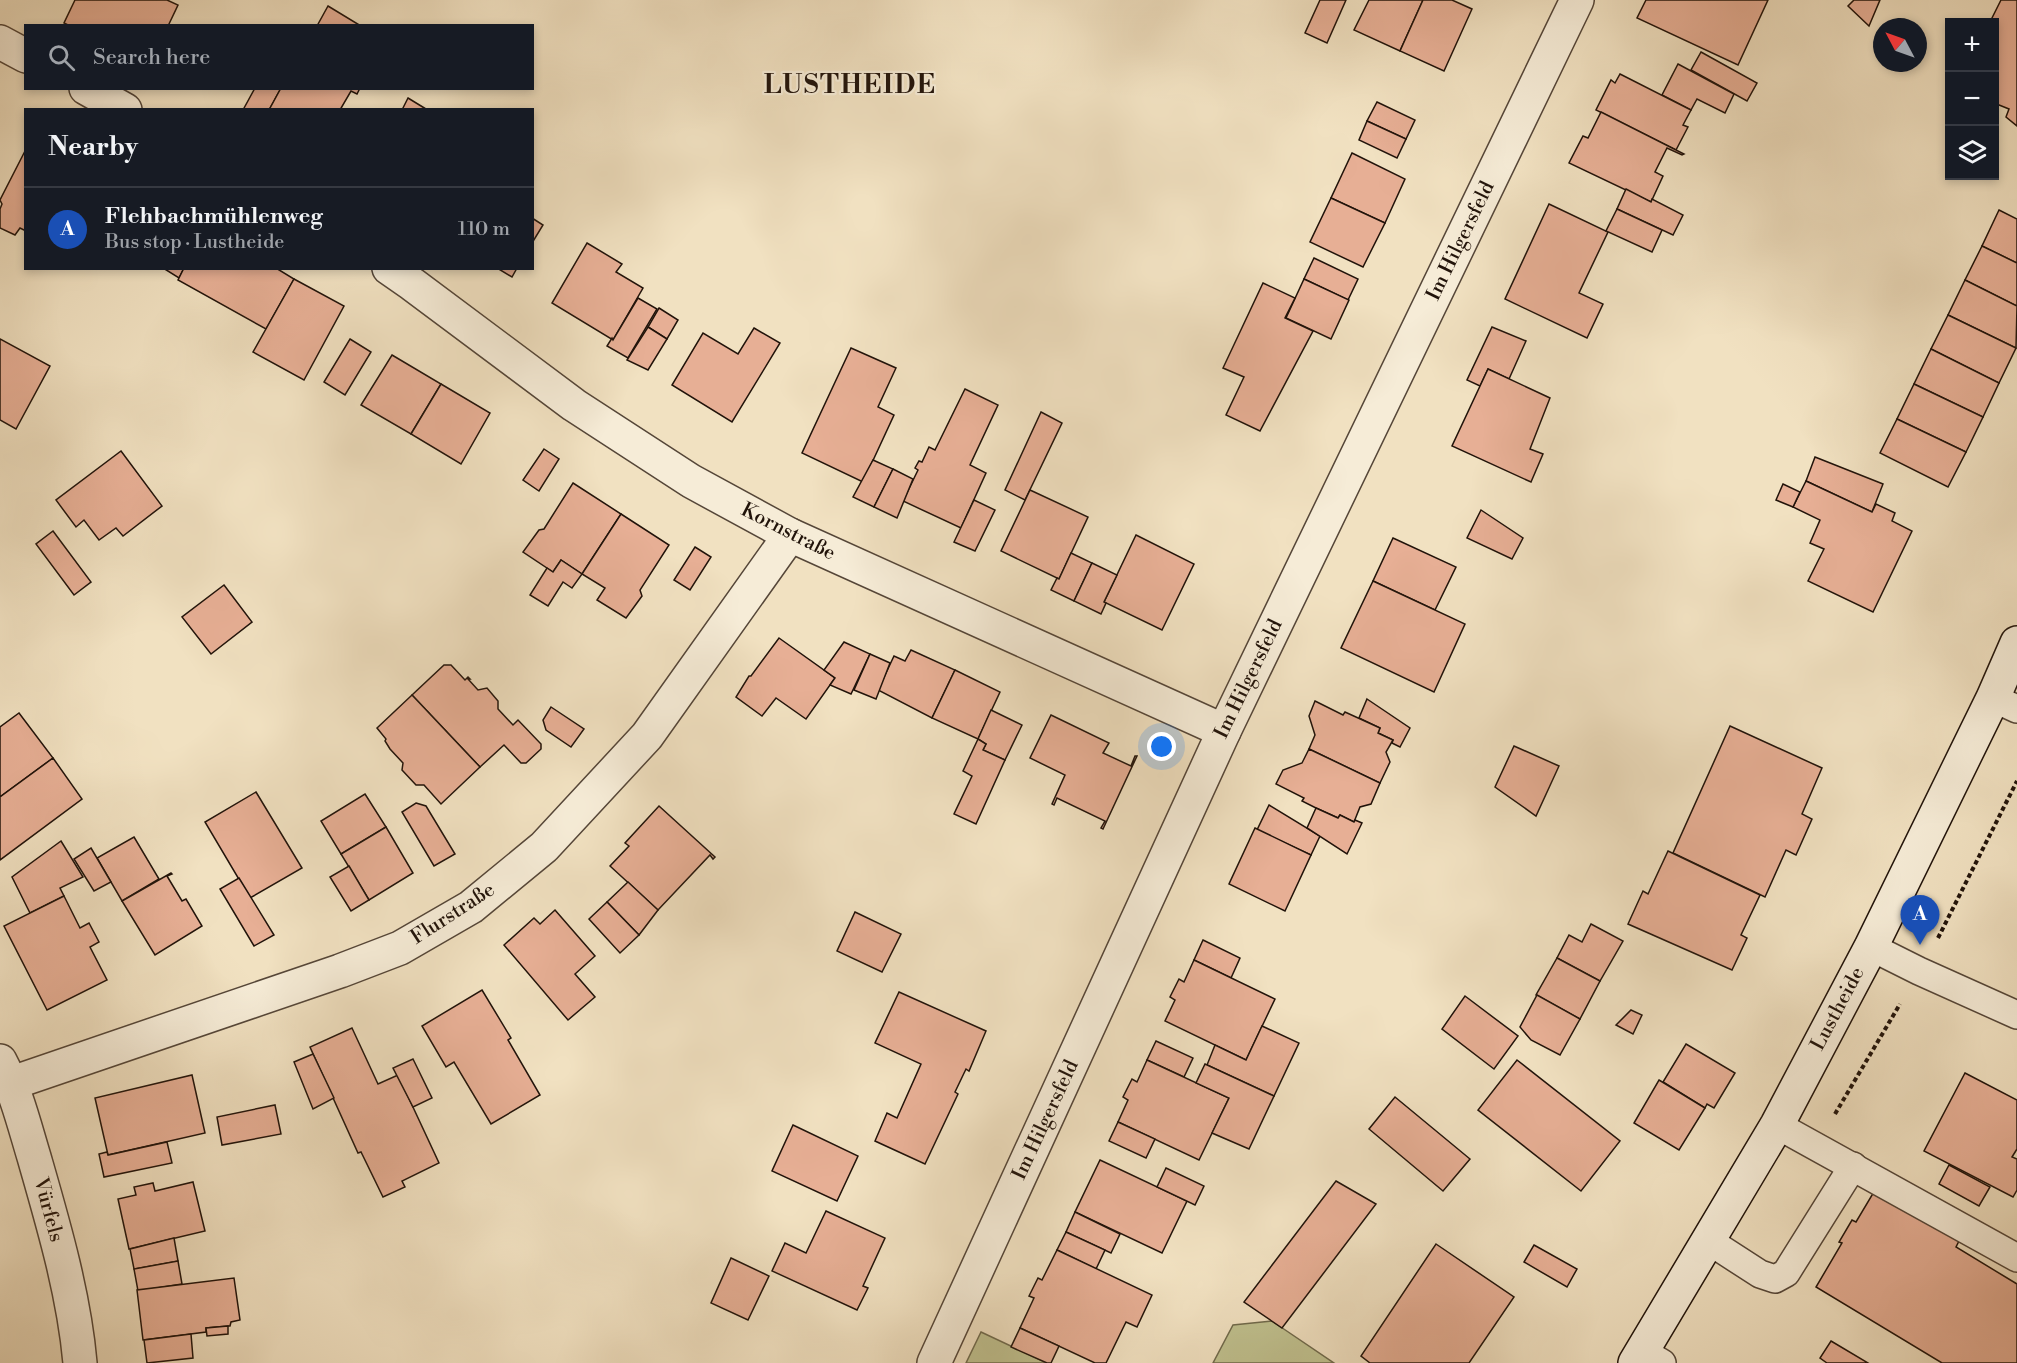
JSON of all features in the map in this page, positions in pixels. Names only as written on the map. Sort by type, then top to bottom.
[{"type":"street","name":"Im Hilgersfeld","points":[[934,1363],[1224,731],[1577,0]]},
{"type":"street","points":[[0,42],[24,55]]},
{"type":"street","points":[[90,90],[121,108]]},
{"type":"street","name":"Kornstraße","points":[[392,270],[574,405],[691,481],[790,535],[1224,731]]},
{"type":"street","name":"Flurstraße","points":[[6,1072],[340,971],[400,948],[471,907],[544,847],[647,736],[790,535]]},
{"type":"street","name":"Lustheide","points":[[1646,1359],[1709,1241],[1778,1125],[1871,947],[2005,703],[2017,642]]},
{"type":"street","name":"Vürfels","points":[[6,1072],[50,1210],[78,1334],[80,1363]]},
{"type":"lane","points":[[1871,947],[2017,1015]]},
{"type":"lane","points":[[1778,1125],[2017,1257]]},
{"type":"lane","points":[[1709,1241],[1760,1274],[1775,1279],[1781,1276],[1786,1273],[1853,1166]]},
{"type":"path","points":[[1817,1146],[1931,952],[2017,781]]},
{"type":"green space","points":[[1272,1321],[1334,1363],[1213,1363],[1233,1325]]},
{"type":"green space","points":[[981,1332],[1047,1363],[966,1363]]},
{"type":"building","points":[[75,0],[167,0],[178,5],[169,24],[64,23]]},
{"type":"building","points":[[1320,0],[1346,0],[1327,43],[1305,33]]},
{"type":"building","points":[[1369,0],[1423,0],[1400,51],[1354,30]]},
{"type":"building","points":[[1423,0],[1452,0],[1472,9],[1444,71],[1400,51]]},
{"type":"building","points":[[1646,0],[1768,0],[1738,65],[1637,18]]},
{"type":"building","points":[[1854,0],[1880,0],[1869,26],[1848,6]]},
{"type":"building","points":[[2001,0],[2017,0],[2017,126],[2006,117],[2009,109],[1999,105],[1999,18],[1992,18]]},
{"type":"building","points":[[328,6],[358,24],[318,24]]},
{"type":"building","points":[[1701,52],[1757,83],[1747,101],[1691,70]]},
{"type":"building","points":[[1678,64],[1734,94],[1725,113],[1697,99],[1691,110],[1662,95]]},
{"type":"building","points":[[1620,74],[1691,110],[1683,125],[1688,127],[1676,150],[1596,110],[1611,80],[1615,83]]},
{"type":"building","points":[[254,90],[280,90],[270,108],[244,108]]},
{"type":"building","points":[[280,90],[359,90],[357,94],[351,91],[341,108],[270,108]]},
{"type":"building","points":[[408,98],[424,108],[403,108]]},
{"type":"building","points":[[1377,102],[1415,120],[1406,139],[1367,121]]},
{"type":"building","points":[[1601,112],[1684,154],[1667,148],[1655,172],[1663,176],[1651,202],[1569,163],[1583,136],[1588,138]]},
{"type":"building","points":[[1367,121],[1406,139],[1397,158],[1359,140]]},
{"type":"building","points":[[24,153],[24,230],[20,228],[15,235],[0,228],[2,204],[0,200]]},
{"type":"building","points":[[1352,153],[1405,179],[1385,223],[1331,198]]},
{"type":"building","points":[[1626,189],[1683,215],[1673,235],[1617,209]]},
{"type":"building","points":[[1331,198],[1385,223],[1363,267],[1310,242]]},
{"type":"building","points":[[1549,204],[1608,232],[1579,293],[1603,304],[1587,338],[1505,299]]},
{"type":"building","points":[[1617,209],[1662,230],[1652,252],[1606,231]]},
{"type":"building","points":[[1999,210],[2017,219],[2017,263],[1982,246]]},
{"type":"building","points":[[534,219],[543,225],[534,240]]},
{"type":"building","points":[[587,243],[622,264],[616,272],[643,288],[613,340],[552,303]]},
{"type":"building","points":[[1982,246],[2017,263],[2017,306],[1965,280]]},
{"type":"building","points":[[1314,258],[1358,279],[1348,300],[1304,279]]},
{"type":"building","points":[[166,270],[183,270],[179,278]]},
{"type":"building","points":[[183,270],[279,270],[294,279],[266,329],[178,280]]},
{"type":"building","points":[[500,270],[516,270],[512,277]]},
{"type":"building","points":[[294,279],[344,306],[304,380],[253,352]]},
{"type":"building","points":[[1304,279],[1349,300],[1331,339],[1286,318]]},
{"type":"building","points":[[1965,280],[2017,306],[2016,348],[1948,315]]},
{"type":"building","points":[[1263,283],[1295,298],[1285,318],[1313,331],[1260,431],[1226,415],[1244,377],[1223,368]]},
{"type":"building","points":[[638,298],[657,309],[628,358],[607,346]]},
{"type":"building","points":[[659,308],[678,320],[667,339],[648,327]]},
{"type":"building","points":[[1948,315],[2016,348],[1999,383],[1931,349]]},
{"type":"building","points":[[648,327],[667,339],[648,370],[627,360]]},
{"type":"building","points":[[1492,327],[1526,341],[1509,379],[1488,369],[1480,386],[1467,380]]},
{"type":"building","points":[[754,328],[780,343],[732,422],[672,385],[703,333],[738,354]]},
{"type":"building","points":[[0,339],[50,366],[16,429],[0,420]]},
{"type":"building","points":[[350,339],[371,352],[345,395],[324,382]]},
{"type":"building","points":[[851,348],[896,368],[878,407],[894,415],[863,482],[802,453]]},
{"type":"building","points":[[1931,349],[1999,383],[1983,417],[1914,384]]},
{"type":"building","points":[[392,355],[441,384],[411,434],[361,405]]},
{"type":"building","points":[[1488,369],[1550,398],[1530,449],[1543,454],[1531,482],[1452,446]]},
{"type":"building","points":[[441,384],[490,413],[461,464],[411,434]]},
{"type":"building","points":[[1914,384],[1983,417],[1966,452],[1897,419]]},
{"type":"building","points":[[965,389],[998,405],[970,465],[986,473],[961,528],[903,501],[918,470],[915,468],[919,461],[922,462],[929,447],[935,450]]},
{"type":"building","points":[[1041,412],[1062,423],[1025,500],[1005,490]]},
{"type":"building","points":[[1897,419],[1966,452],[1948,487],[1880,453]]},
{"type":"building","points":[[544,449],[559,459],[539,491],[523,480]]},
{"type":"building","points":[[121,451],[162,506],[123,536],[116,528],[99,540],[84,520],[76,527],[56,500]]},
{"type":"building","points":[[1815,457],[1883,484],[1872,512],[1806,481]]},
{"type":"building","points":[[873,460],[893,469],[874,507],[853,497]]},
{"type":"building","points":[[893,469],[913,479],[897,518],[874,507]]},
{"type":"building","points":[[1806,481],[1872,512],[1876,504],[1895,513],[1892,521],[1912,531],[1873,612],[1808,581],[1824,549],[1810,543],[1820,520],[1793,507]]},
{"type":"building","points":[[573,483],[621,514],[582,574],[561,560],[553,572],[523,552],[539,530],[544,529]]},
{"type":"building","points":[[1783,484],[1800,492],[1793,507],[1776,500]]},
{"type":"building","points":[[1030,490],[1088,517],[1059,579],[1001,551]]},
{"type":"building","points":[[974,500],[995,510],[975,551],[954,542]]},
{"type":"building","points":[[1481,510],[1523,538],[1512,559],[1467,538]]},
{"type":"building","points":[[621,514],[669,545],[640,590],[642,596],[626,618],[597,600],[605,588],[582,574]]},
{"type":"building","points":[[53,531],[91,582],[74,595],[36,544]]},
{"type":"building","points":[[1136,535],[1194,564],[1162,630],[1104,602]]},
{"type":"building","points":[[1393,538],[1456,567],[1435,610],[1373,581]]},
{"type":"building","points":[[695,547],[711,557],[690,590],[674,580]]},
{"type":"building","points":[[1071,553],[1092,563],[1074,601],[1051,590],[1057,578],[1059,579]]},
{"type":"building","points":[[561,560],[582,574],[572,588],[563,582],[548,606],[530,595],[547,568],[553,572]]},
{"type":"building","points":[[1092,563],[1117,575],[1101,614],[1074,601]]},
{"type":"building","points":[[1373,581],[1465,624],[1434,692],[1341,648]]},
{"type":"building","points":[[224,585],[252,622],[211,654],[182,617]]},
{"type":"building","points":[[779,638],[835,678],[806,719],[776,698],[762,716],[736,697],[749,676]]},
{"type":"building","points":[[844,642],[870,654],[851,694],[830,685],[835,678],[824,670]]},
{"type":"building","points":[[911,650],[955,670],[932,718],[878,690],[894,656],[905,661]]},
{"type":"building","points":[[870,654],[890,663],[876,699],[854,690]]},
{"type":"building","points":[[444,665],[451,665],[465,680],[468,677],[478,690],[487,688],[498,701],[498,709],[513,725],[518,720],[541,744],[541,749],[526,763],[521,763],[504,745],[480,767],[412,695]]},
{"type":"building","points":[[955,670],[1000,692],[978,739],[932,718]]},
{"type":"building","points":[[412,695],[480,767],[441,804],[424,785],[416,785],[402,770],[403,763],[390,749],[386,739],[377,728]]},
{"type":"building","points":[[1367,699],[1410,728],[1400,747],[1392,743],[1393,740],[1378,733],[1380,728],[1359,718]]},
{"type":"building","points":[[1315,701],[1343,715],[1345,712],[1380,728],[1378,733],[1393,740],[1386,752],[1390,762],[1380,783],[1309,749],[1315,735],[1309,716]]},
{"type":"building","points":[[551,707],[584,729],[571,747],[546,730],[543,720]]},
{"type":"building","points":[[991,710],[1022,725],[1005,760],[983,750],[986,744],[978,739]]},
{"type":"building","points":[[19,713],[53,758],[0,797],[0,727]]},
{"type":"building","points":[[1051,715],[1109,743],[1103,753],[1131,766],[1137,756],[1103,829],[1101,828],[1105,821],[1057,798],[1054,805],[1052,804],[1065,775],[1030,758]]},
{"type":"building","points":[[1730,726],[1822,768],[1802,814],[1812,819],[1796,855],[1786,850],[1765,897],[1673,853]]},
{"type":"building","points":[[978,739],[986,744],[983,750],[1005,760],[976,824],[954,814],[972,776],[963,771]]},
{"type":"building","points":[[1514,746],[1559,766],[1536,816],[1495,787]]},
{"type":"building","points":[[1309,749],[1380,783],[1371,804],[1360,807],[1354,822],[1316,808],[1302,801],[1304,798],[1276,784],[1283,770],[1302,763]]},
{"type":"building","points":[[53,758],[82,799],[0,860],[0,797]]},
{"type":"building","points":[[256,792],[302,868],[250,898],[205,822]]},
{"type":"building","points":[[365,794],[386,827],[341,854],[321,821]]},
{"type":"building","points":[[416,803],[426,806],[455,854],[434,866],[402,812]]},
{"type":"building","points":[[1269,805],[1320,836],[1311,855],[1257,830]]},
{"type":"building","points":[[659,806],[715,857],[713,859],[710,855],[658,910],[610,866],[629,846],[625,843]]},
{"type":"building","points":[[1316,808],[1338,818],[1340,815],[1362,823],[1347,854],[1307,828]]},
{"type":"building","points":[[386,827],[413,873],[369,900],[341,854]]},
{"type":"building","points":[[1255,828],[1311,855],[1285,911],[1229,884]]},
{"type":"building","points":[[134,837],[159,879],[122,901],[97,858]]},
{"type":"building","points":[[61,841],[83,877],[60,888],[64,896],[30,913],[12,877]]},
{"type":"building","points":[[91,848],[111,882],[94,891],[74,859]]},
{"type":"building","points":[[1668,851],[1760,895],[1741,935],[1747,938],[1732,970],[1628,924],[1643,891],[1648,894]]},
{"type":"building","points":[[349,866],[369,900],[351,911],[330,877]]},
{"type":"building","points":[[171,873],[167,876],[182,901],[186,899],[202,926],[155,955],[122,901]]},
{"type":"building","points":[[239,878],[274,935],[254,946],[220,889]]},
{"type":"building","points":[[628,882],[658,910],[639,935],[607,902]]},
{"type":"building","points":[[64,896],[80,928],[89,923],[99,942],[90,947],[107,980],[47,1010],[4,926]]},
{"type":"building","points":[[607,902],[639,935],[620,953],[589,919]]},
{"type":"building","points":[[555,910],[595,956],[575,974],[595,997],[568,1020],[504,945],[534,918],[540,924]]},
{"type":"building","points":[[855,912],[901,934],[882,972],[837,951]]},
{"type":"building","points":[[1591,924],[1623,941],[1600,981],[1557,958],[1569,935],[1582,942]]},
{"type":"building","points":[[1203,940],[1240,958],[1231,978],[1194,960]]},
{"type":"building","points":[[1557,958],[1600,981],[1580,1019],[1536,995]]},
{"type":"building","points":[[1194,960],[1275,999],[1246,1060],[1165,1021],[1175,1000],[1170,997],[1179,979],[1184,982]]},
{"type":"building","points":[[482,990],[511,1038],[508,1040],[540,1095],[491,1124],[454,1062],[446,1067],[422,1026]]},
{"type":"building","points":[[899,992],[986,1031],[969,1071],[966,1069],[955,1092],[958,1094],[925,1164],[875,1141],[887,1113],[897,1118],[921,1064],[875,1043]]},
{"type":"building","points":[[1537,995],[1580,1019],[1560,1055],[1531,1040],[1520,1027]]},
{"type":"building","points":[[1465,996],[1518,1036],[1494,1069],[1442,1029]]},
{"type":"building","points":[[1631,1010],[1642,1015],[1633,1034],[1616,1025]]},
{"type":"building","points":[[1262,1026],[1299,1043],[1274,1096],[1207,1065],[1215,1045],[1246,1060]]},
{"type":"building","points":[[352,1028],[378,1084],[398,1075],[439,1163],[402,1181],[405,1187],[383,1197],[361,1152],[358,1153],[310,1047]]},
{"type":"building","points":[[1156,1041],[1193,1058],[1184,1077],[1147,1060]]},
{"type":"building","points":[[1686,1044],[1735,1073],[1714,1108],[1707,1104],[1705,1108],[1663,1082]]},
{"type":"building","points":[[313,1054],[334,1098],[313,1109],[294,1062]]},
{"type":"building","points":[[413,1059],[432,1098],[413,1107],[393,1068]]},
{"type":"building","points":[[1147,1060],[1229,1098],[1199,1160],[1118,1122],[1128,1100],[1123,1097],[1132,1079],[1137,1082]]},
{"type":"building","points":[[1517,1060],[1620,1141],[1581,1191],[1478,1110]]},
{"type":"building","points":[[1205,1064],[1274,1096],[1249,1149],[1212,1133],[1229,1098],[1196,1083]]},
{"type":"building","points":[[1965,1073],[2017,1100],[2017,1149],[2012,1157],[2017,1159],[2017,1190],[2013,1197],[1924,1151]]},
{"type":"building","points":[[192,1075],[205,1133],[108,1155],[95,1098]]},
{"type":"building","points":[[1659,1080],[1705,1108],[1679,1150],[1634,1123]]},
{"type":"building","points":[[1395,1097],[1470,1159],[1443,1191],[1369,1129]]},
{"type":"building","points":[[275,1105],[281,1134],[222,1145],[217,1117]]},
{"type":"building","points":[[1118,1122],[1155,1139],[1146,1158],[1109,1141]]},
{"type":"building","points":[[793,1125],[858,1156],[837,1201],[772,1171]]},
{"type":"building","points":[[167,1142],[172,1163],[104,1177],[99,1154],[107,1152],[108,1155]]},
{"type":"building","points":[[1100,1160],[1187,1201],[1162,1253],[1075,1212]]},
{"type":"building","points":[[1949,1165],[1990,1187],[1979,1206],[1939,1184]]},
{"type":"building","points":[[1166,1168],[1204,1186],[1195,1205],[1157,1187]]},
{"type":"building","points":[[1336,1181],[1376,1204],[1282,1328],[1244,1302]]},
{"type":"building","points":[[193,1182],[205,1231],[129,1249],[118,1199],[136,1195],[134,1187],[153,1183],[155,1191]]},
{"type":"building","points":[[1875,1190],[1959,1241],[1956,1247],[2017,1284],[2017,1363],[1942,1363],[1816,1287],[1842,1243],[1839,1242],[1852,1220],[1856,1222]]},
{"type":"building","points":[[826,1211],[885,1238],[863,1286],[868,1288],[857,1310],[772,1271],[785,1243],[806,1253]]},
{"type":"building","points":[[1075,1212],[1120,1234],[1111,1253],[1066,1232]]},
{"type":"building","points":[[1066,1232],[1105,1250],[1096,1269],[1057,1250]]},
{"type":"building","points":[[174,1238],[178,1261],[134,1269],[130,1249]]},
{"type":"building","points":[[1436,1244],[1514,1297],[1469,1363],[1370,1363],[1361,1356]]},
{"type":"building","points":[[1534,1245],[1577,1269],[1567,1287],[1524,1262]]},
{"type":"building","points":[[1057,1250],[1152,1295],[1137,1327],[1126,1322],[1106,1363],[1095,1363],[1020,1328],[1034,1298],[1029,1296],[1038,1278],[1042,1280]]},
{"type":"building","points":[[731,1258],[769,1276],[748,1320],[711,1303]]},
{"type":"building","points":[[178,1261],[182,1284],[138,1291],[134,1269]]},
{"type":"building","points":[[234,1278],[240,1320],[231,1322],[230,1326],[206,1328],[206,1332],[143,1340],[137,1290]]},
{"type":"building","points":[[228,1326],[228,1334],[207,1336],[206,1328]]},
{"type":"building","points":[[1020,1328],[1059,1346],[1051,1363],[1011,1347]]},
{"type":"building","points":[[191,1334],[193,1358],[147,1363],[144,1340]]},
{"type":"building","points":[[1831,1341],[1868,1363],[1827,1363],[1820,1358]]},
{"type":"place","name":"Flehbachmühlenweg","points":[[1920,945]]},
{"type":"district","name":"LUSTHEIDE","points":[[850,85]]}]
